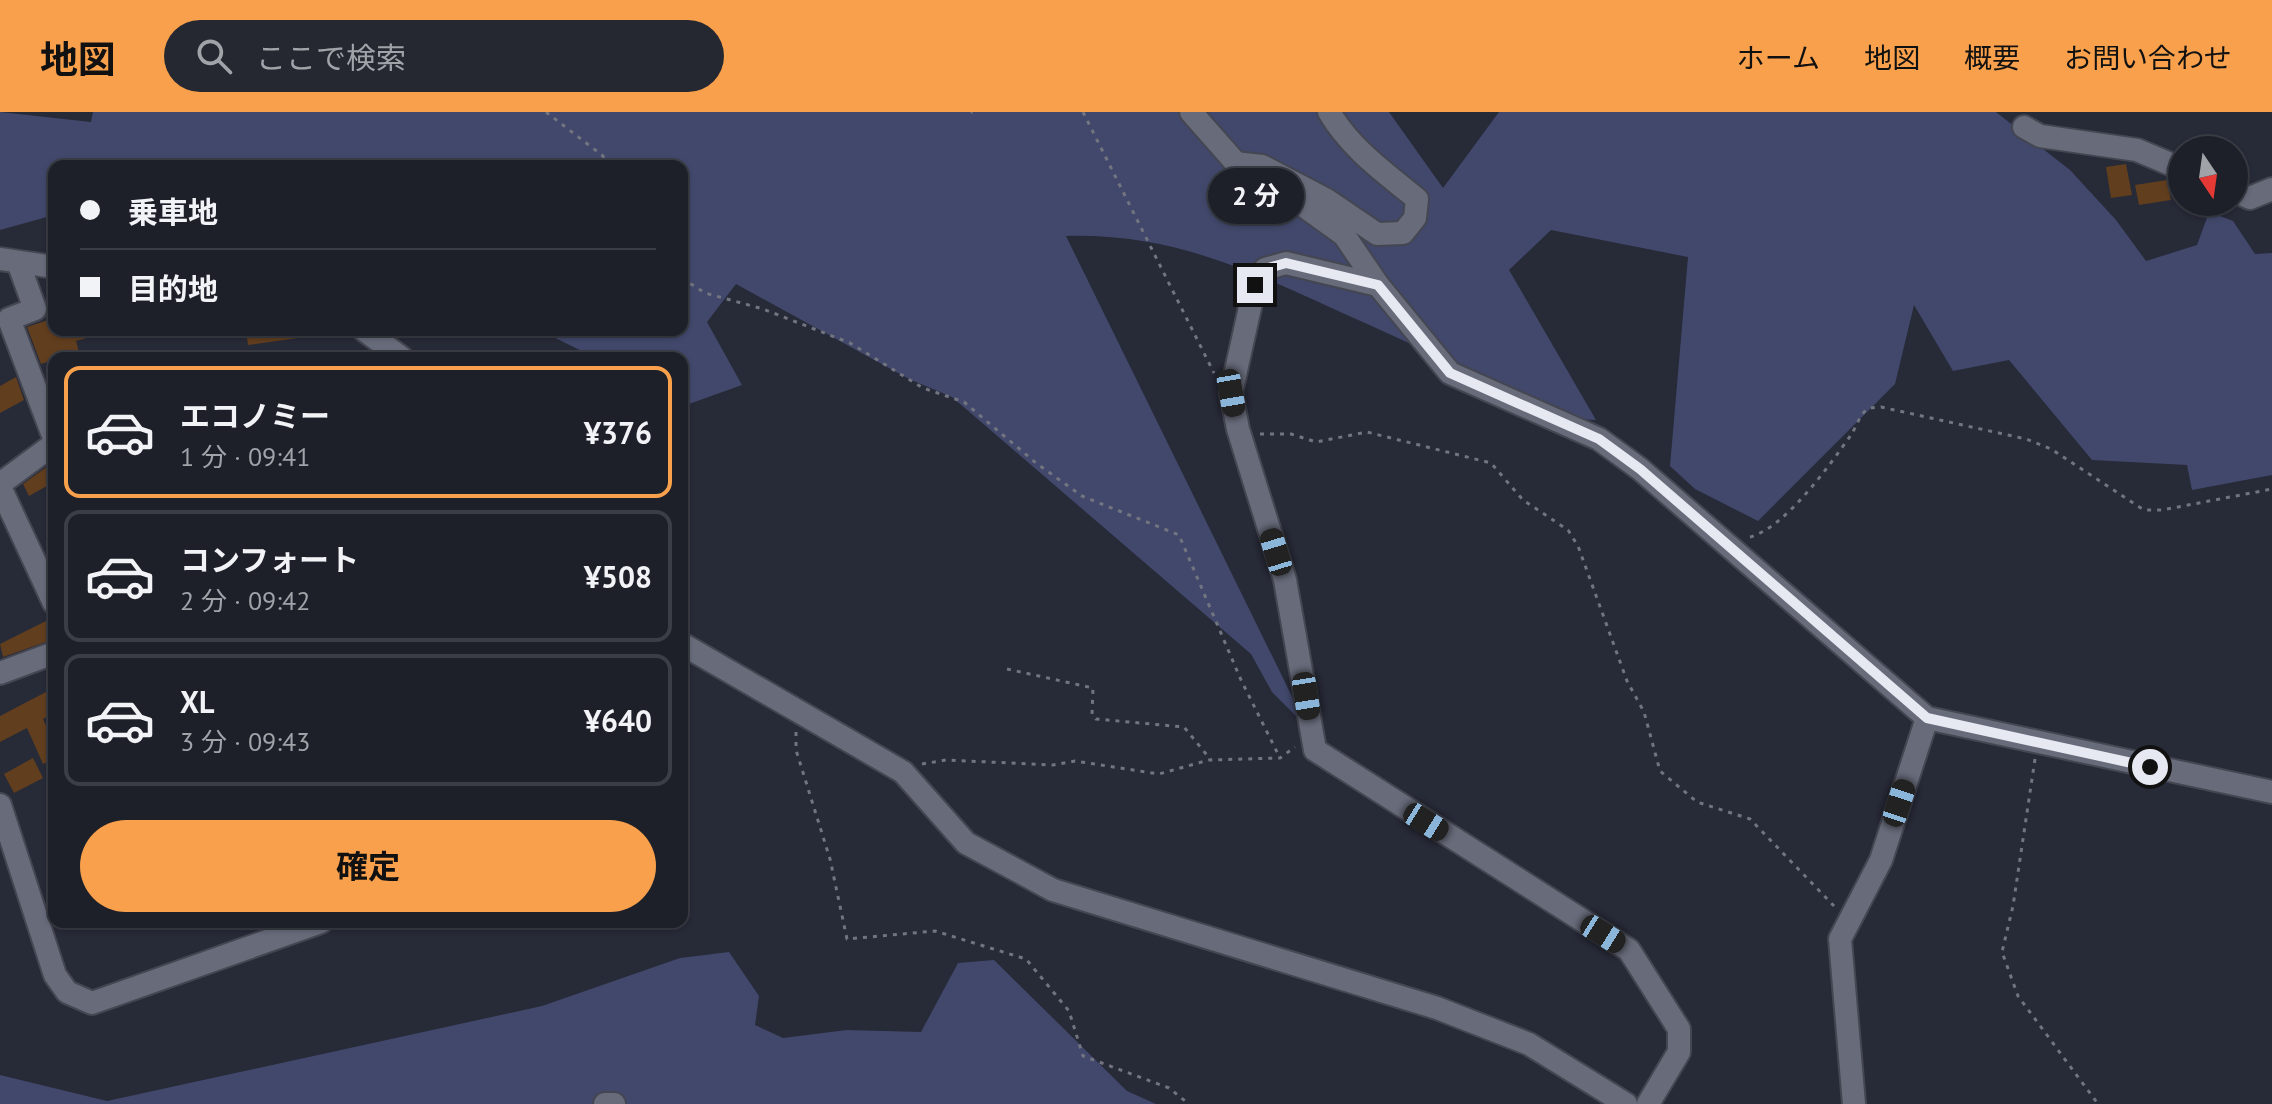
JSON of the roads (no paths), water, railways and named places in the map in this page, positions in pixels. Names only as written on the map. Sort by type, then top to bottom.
[{"type":"street","points":[[1191,112],[1250,179],[1290,196],[1344,235],[1378,285],[1450,373],[1599,439],[1727,544],[1927,718],[2272,792]]},
{"type":"street","points":[[1235,163],[1262,166],[1327,200],[1377,234],[1403,233],[1415,218],[1417,199],[1366,158],[1341,132],[1329,112]]},
{"type":"street","points":[[2024,127],[2040,136],[2137,150],[2168,163]]},
{"type":"street","points":[[2248,197],[2272,189]]},
{"type":"street","points":[[9,260],[48,266]]},
{"type":"street","points":[[9,260],[35,309],[9,319],[48,425]]},
{"type":"street","points":[[1378,285],[1286,263],[1265,269],[1255,285],[1231,393],[1241,438],[1285,580],[1315,750],[1629,950],[1679,1029],[1679,1052],[1648,1104]]},
{"type":"street","points":[[372,336],[394,352]]},
{"type":"street","points":[[48,446],[0,486],[48,590]]},
{"type":"street","points":[[688,647],[896,768],[966,843],[1053,890],[1437,1008],[1529,1044],[1626,1104]]},
{"type":"street","points":[[0,673],[48,655]]},
{"type":"street","points":[[1854,1104],[1840,939],[1881,860],[1927,718]]},
{"type":"street","points":[[0,805],[55,975],[67,992],[92,1003],[304,928]]},
{"type":"street","points":[[605,1104],[614,1104]]}]
